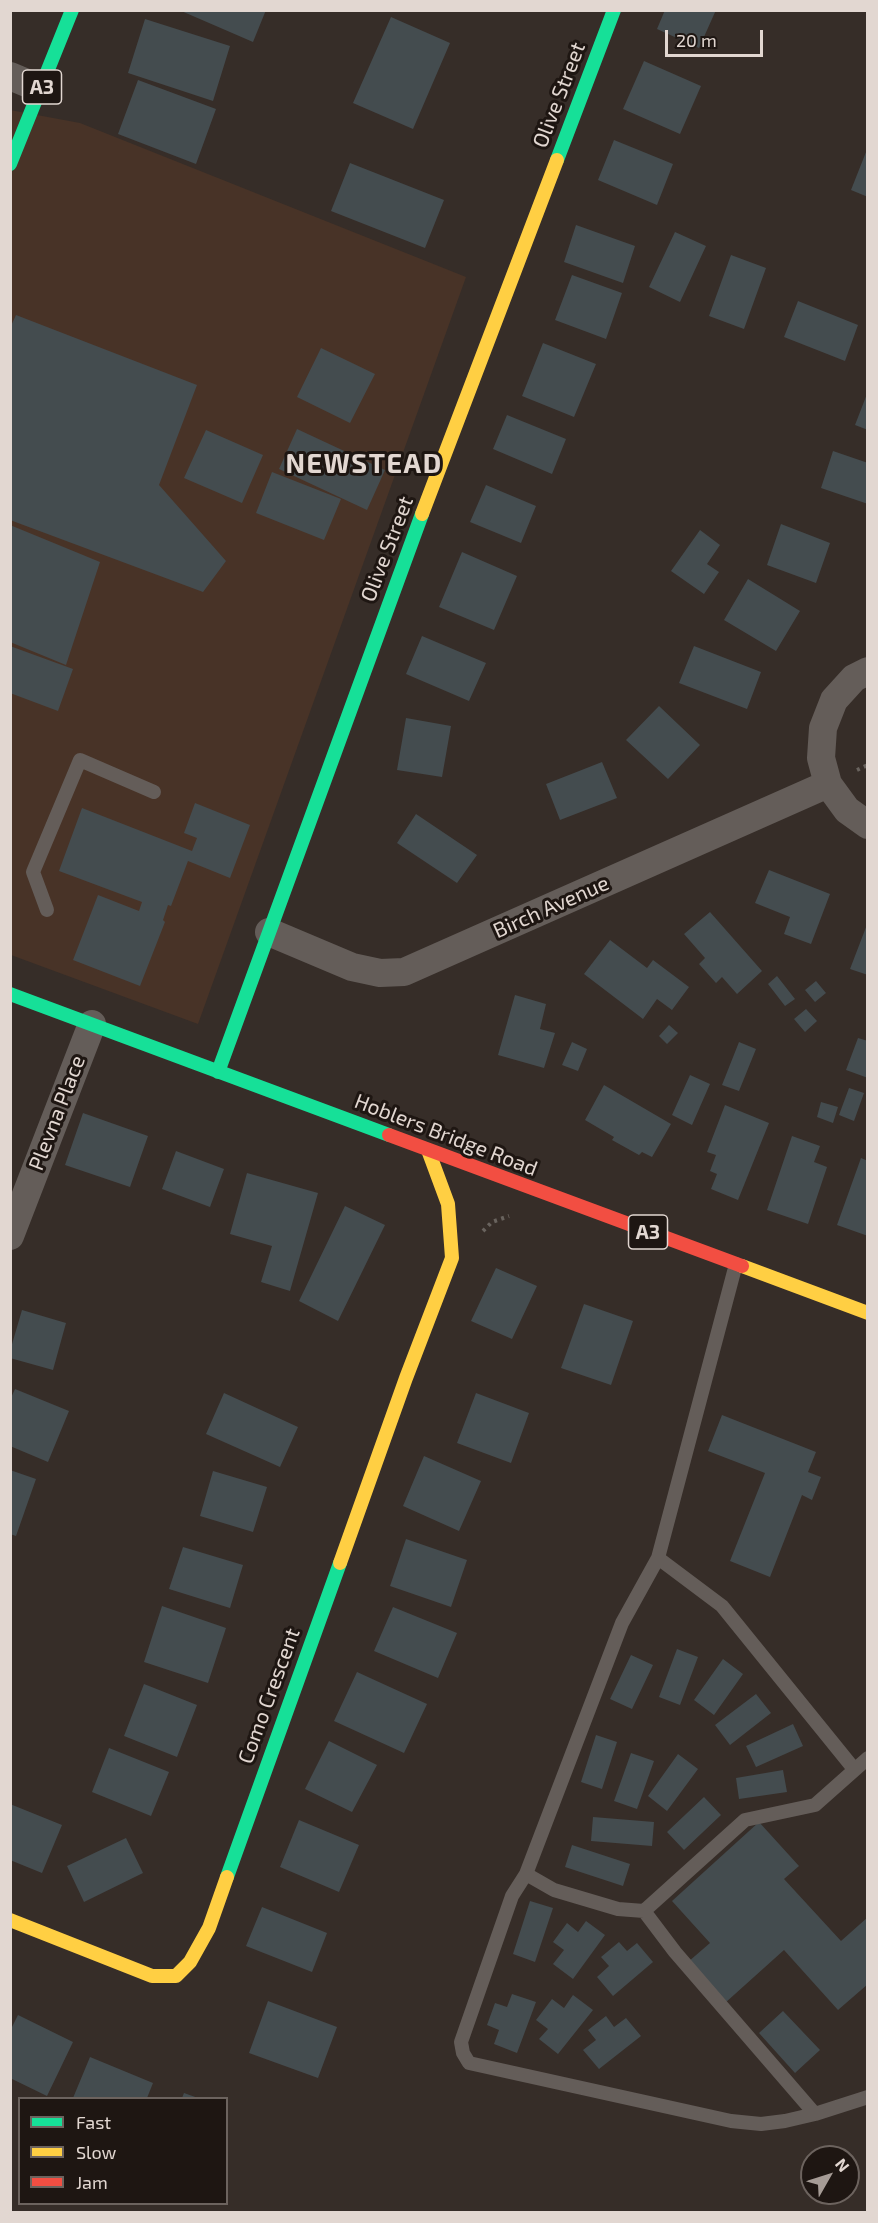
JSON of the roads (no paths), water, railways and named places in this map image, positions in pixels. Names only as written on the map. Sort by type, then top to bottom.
[{"type":"main road","name":"A3","points":[[10,164],[72,10]]},
{"type":"main road","name":"Olive Street","points":[[218,1072],[386,610],[614,10]]},
{"type":"main road","name":"Hoblers Bridge Road","points":[[10,994],[867,1313]]},
{"type":"main road","name":"Como Crescent","points":[[10,1920],[152,1976],[176,1976],[190,1962],[209,1928],[405,1378],[452,1258],[448,1204],[428,1150]]},
{"type":"street","points":[[10,75],[41,89]]},
{"type":"street","points":[[867,671],[854,678],[834,700],[823,728],[821,758],[828,784],[847,810],[867,825]]},
{"type":"street","name":"Birch Avenue","points":[[269,932],[352,967],[380,973],[404,972],[828,784]]},
{"type":"street","name":"Plevna Place","points":[[10,1236],[92,1024]]},
{"type":"lane","points":[[46,910],[33,872],[80,760],[154,792]]},
{"type":"lane","points":[[736,1264],[658,1558],[622,1623],[526,1874],[512,1896],[461,2042],[463,2053],[469,2063],[731,2121],[761,2124],[815,2114],[867,2097]]},
{"type":"lane","points":[[658,1558],[722,1606],[854,1769]]},
{"type":"lane","points":[[526,1874],[555,1890],[618,1909],[644,1911],[745,1820],[815,1805],[867,1758]]},
{"type":"lane","points":[[644,1911],[675,1952],[815,2114]]},
{"type":"district","name":"NEWSTEAD","points":[[364,464]]}]
